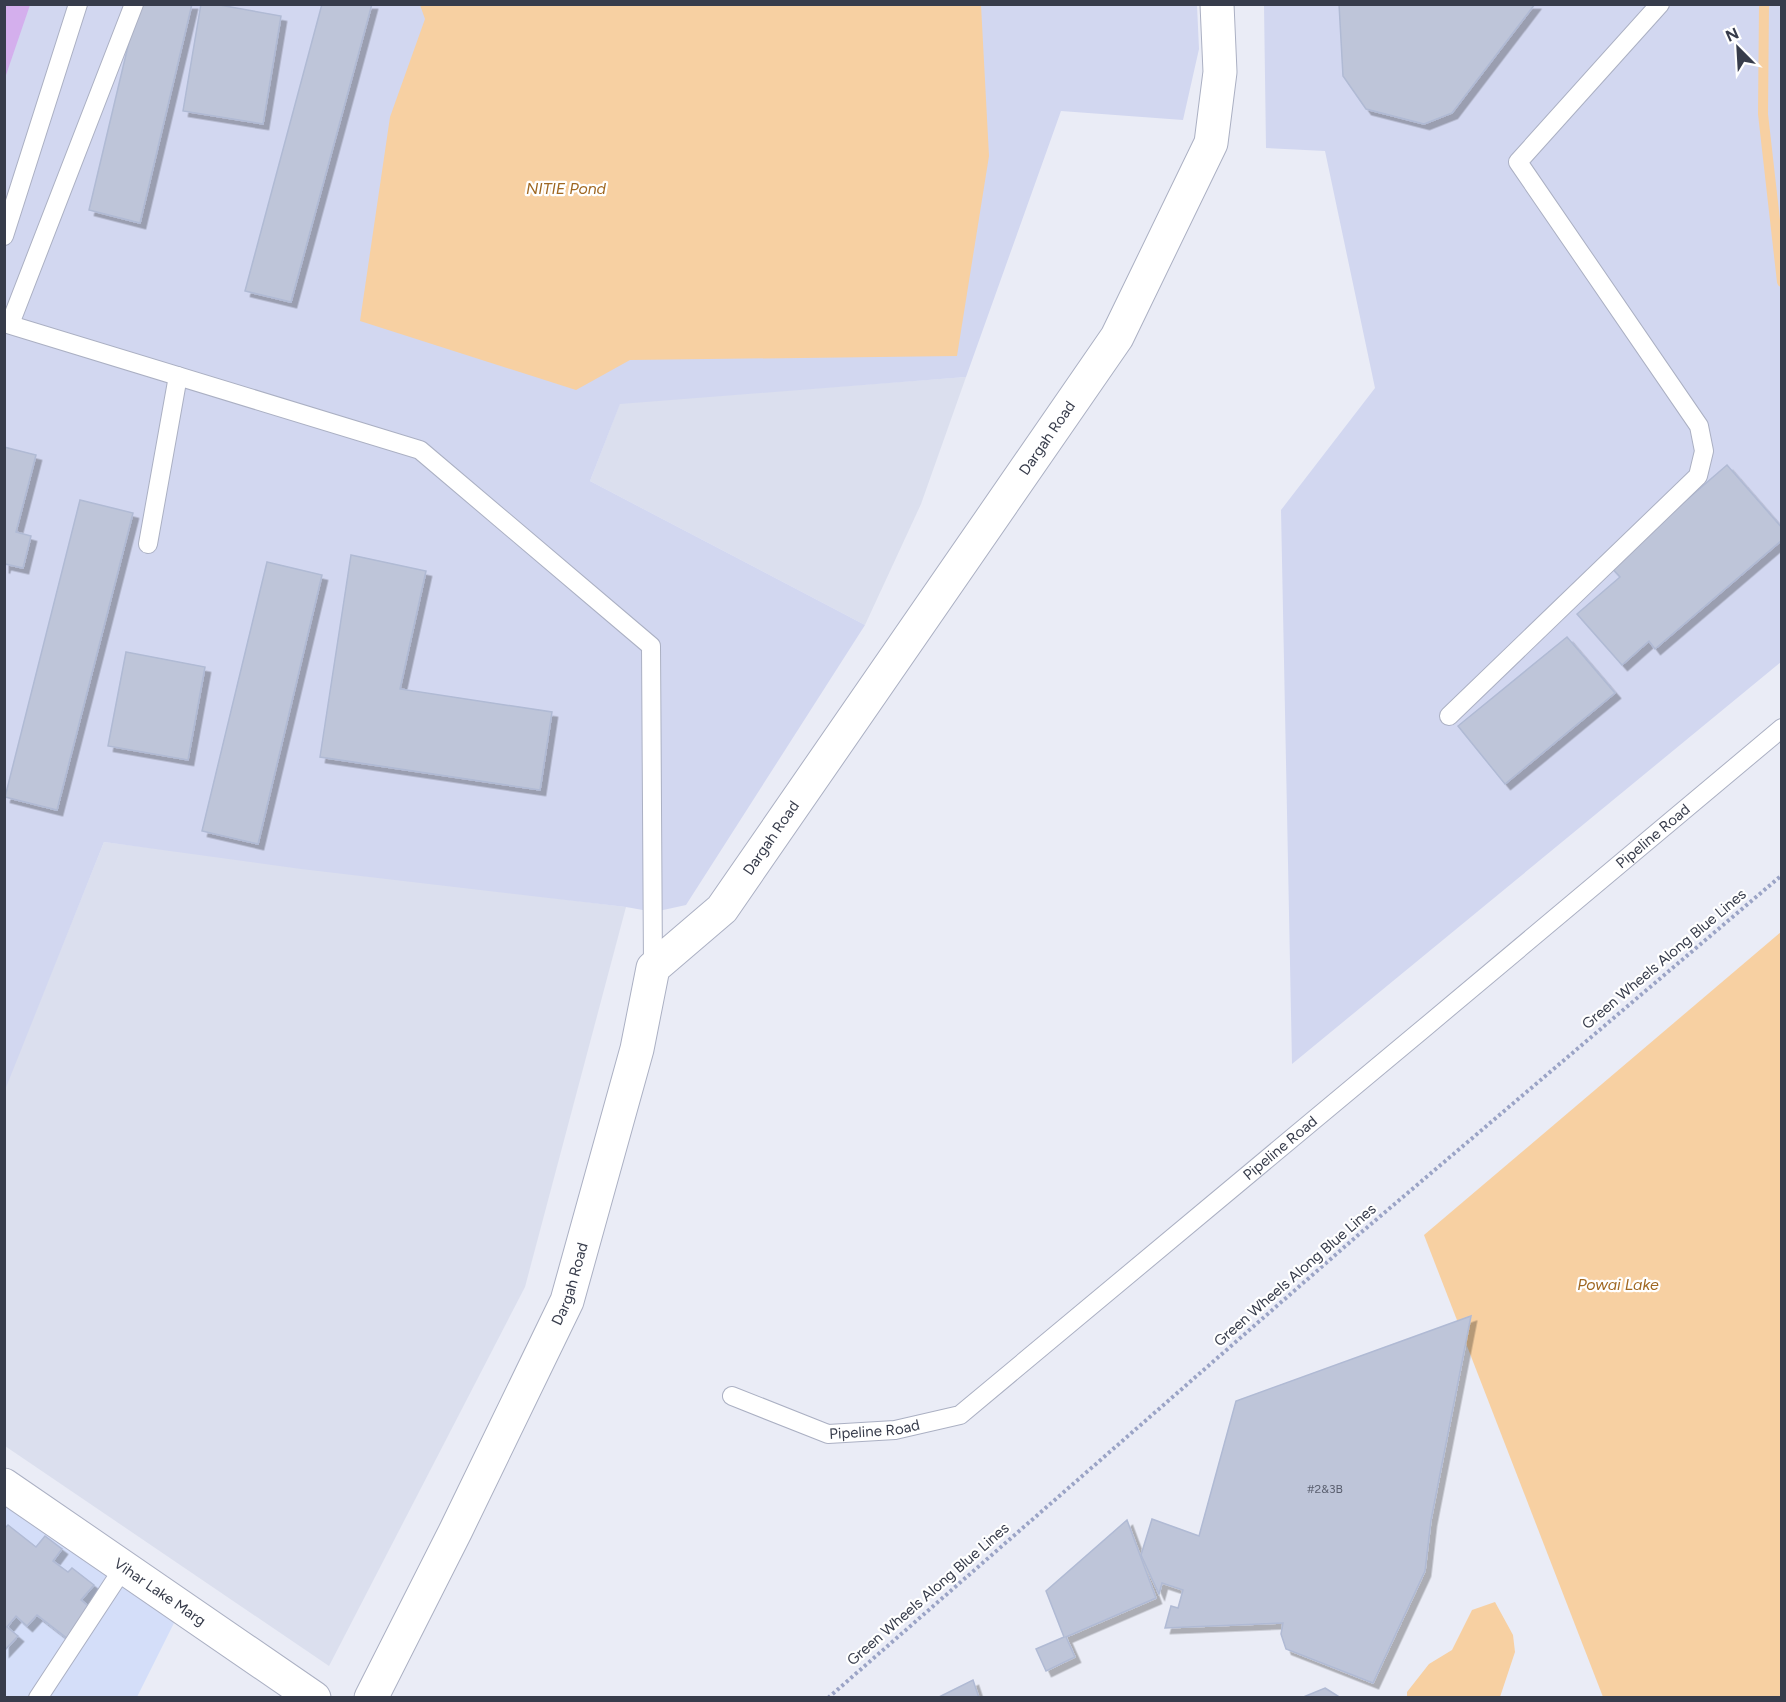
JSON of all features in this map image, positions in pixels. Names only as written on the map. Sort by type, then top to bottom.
[{"type":"street","name":"Dargah Road","points":[[371,1698],[456,1530],[567,1301],[637,1049],[653,968],[722,909],[1117,337],[1211,143],[1220,72],[1217,4]]},
{"type":"street","name":"Vihar Lake Marg","points":[[4,1485],[315,1698]]},
{"type":"lane","points":[[4,236],[78,4]]},
{"type":"lane","points":[[134,4],[7,324],[420,450],[651,646],[653,968]]},
{"type":"lane","points":[[1449,716],[1698,476],[1704,451],[1699,426],[1518,162],[1660,4]]},
{"type":"lane","points":[[148,544],[178,376]]},
{"type":"lane","name":"Pipeline Road","points":[[732,1395],[828,1434],[895,1430],[960,1414],[1782,728]]},
{"type":"lane","points":[[38,1698],[124,1567]]},
{"type":"path","name":"Green Wheels Along Blue Lines","points":[[828,1698],[1357,1236],[1782,875]]},
{"type":"shaded area","points":[[4,5],[30,5],[5,78]]},
{"type":"shaded area","points":[[5,5],[1197,5],[1199,49],[1183,120],[1061,111],[966,377],[620,404],[590,481],[865,625],[686,905],[654,912],[301,869],[104,842],[5,1090]]},
{"type":"shaded area","points":[[1264,5],[1782,5],[1781,662],[1292,1064],[1281,510],[1375,388],[1325,151],[1266,148]]},
{"type":"shaded area","points":[[966,377],[921,504],[865,625],[590,481],[620,403]]},
{"type":"shaded area","points":[[104,842],[626,907],[525,1287],[329,1666],[5,1446],[4,1090]]},
{"type":"shaded area","points":[[4,1500],[174,1623],[137,1697],[5,1697]]},
{"type":"water","name":"NITIE Pond","points":[[420,5],[981,5],[989,156],[957,356],[630,360],[576,390],[360,321],[390,117],[425,19]]},
{"type":"water","name":"Powai Lake","points":[[1781,932],[1781,1697],[1603,1697],[1424,1235]]},
{"type":"water","points":[[1495,1602],[1513,1635],[1515,1652],[1500,1697],[1407,1697],[1407,1692],[1429,1664],[1452,1650],[1472,1610]]},
{"type":"building","points":[[138,4],[192,4],[140,223],[89,210]]},
{"type":"building","points":[[201,4],[214,4],[281,16],[263,124],[183,111]]},
{"type":"building","points":[[322,4],[372,4],[291,302],[245,291]]},
{"type":"building","points":[[1339,4],[1535,4],[1452,113],[1424,124],[1366,109],[1343,76]]},
{"type":"building","points":[[4,447],[36,455],[16,532],[31,536],[23,568],[5,564],[4,568]]},
{"type":"building","points":[[1727,465],[1782,528],[1782,540],[1655,649],[1649,641],[1622,665],[1577,614],[1620,577],[1610,566]]},
{"type":"building","points":[[80,500],[133,513],[57,810],[5,797]]},
{"type":"building","points":[[351,555],[426,571],[400,689],[552,712],[540,790],[320,757]]},
{"type":"building","points":[[267,562],[322,575],[258,844],[202,831]]},
{"type":"building","points":[[1567,637],[1615,693],[1505,784],[1458,726]]},
{"type":"building","points":[[126,652],[205,667],[188,760],[108,746]]},
{"type":"building","points":[[1471,1316],[1431,1520],[1425,1571],[1373,1683],[1286,1649],[1281,1634],[1283,1623],[1165,1628],[1171,1606],[1178,1608],[1183,1590],[1162,1583],[1159,1594],[1141,1555],[1152,1519],[1199,1536],[1236,1401]]},
{"type":"building","points":[[1127,1520],[1156,1598],[1066,1637],[1075,1657],[1046,1671],[1036,1649],[1064,1637],[1046,1591]]},
{"type":"building","points":[[8,1525],[36,1547],[45,1536],[62,1549],[53,1561],[68,1572],[72,1568],[94,1585],[81,1600],[92,1609],[68,1639],[37,1615],[27,1626],[16,1616],[7,1627],[18,1636],[4,1651],[4,1529]]},
{"type":"building","points":[[973,1680],[979,1698],[937,1698]]},
{"type":"building","points":[[1325,1688],[1341,1698],[1301,1698]]},
{"type":"waterway","points":[[1764,4],[1763,114],[1782,282]]}]
